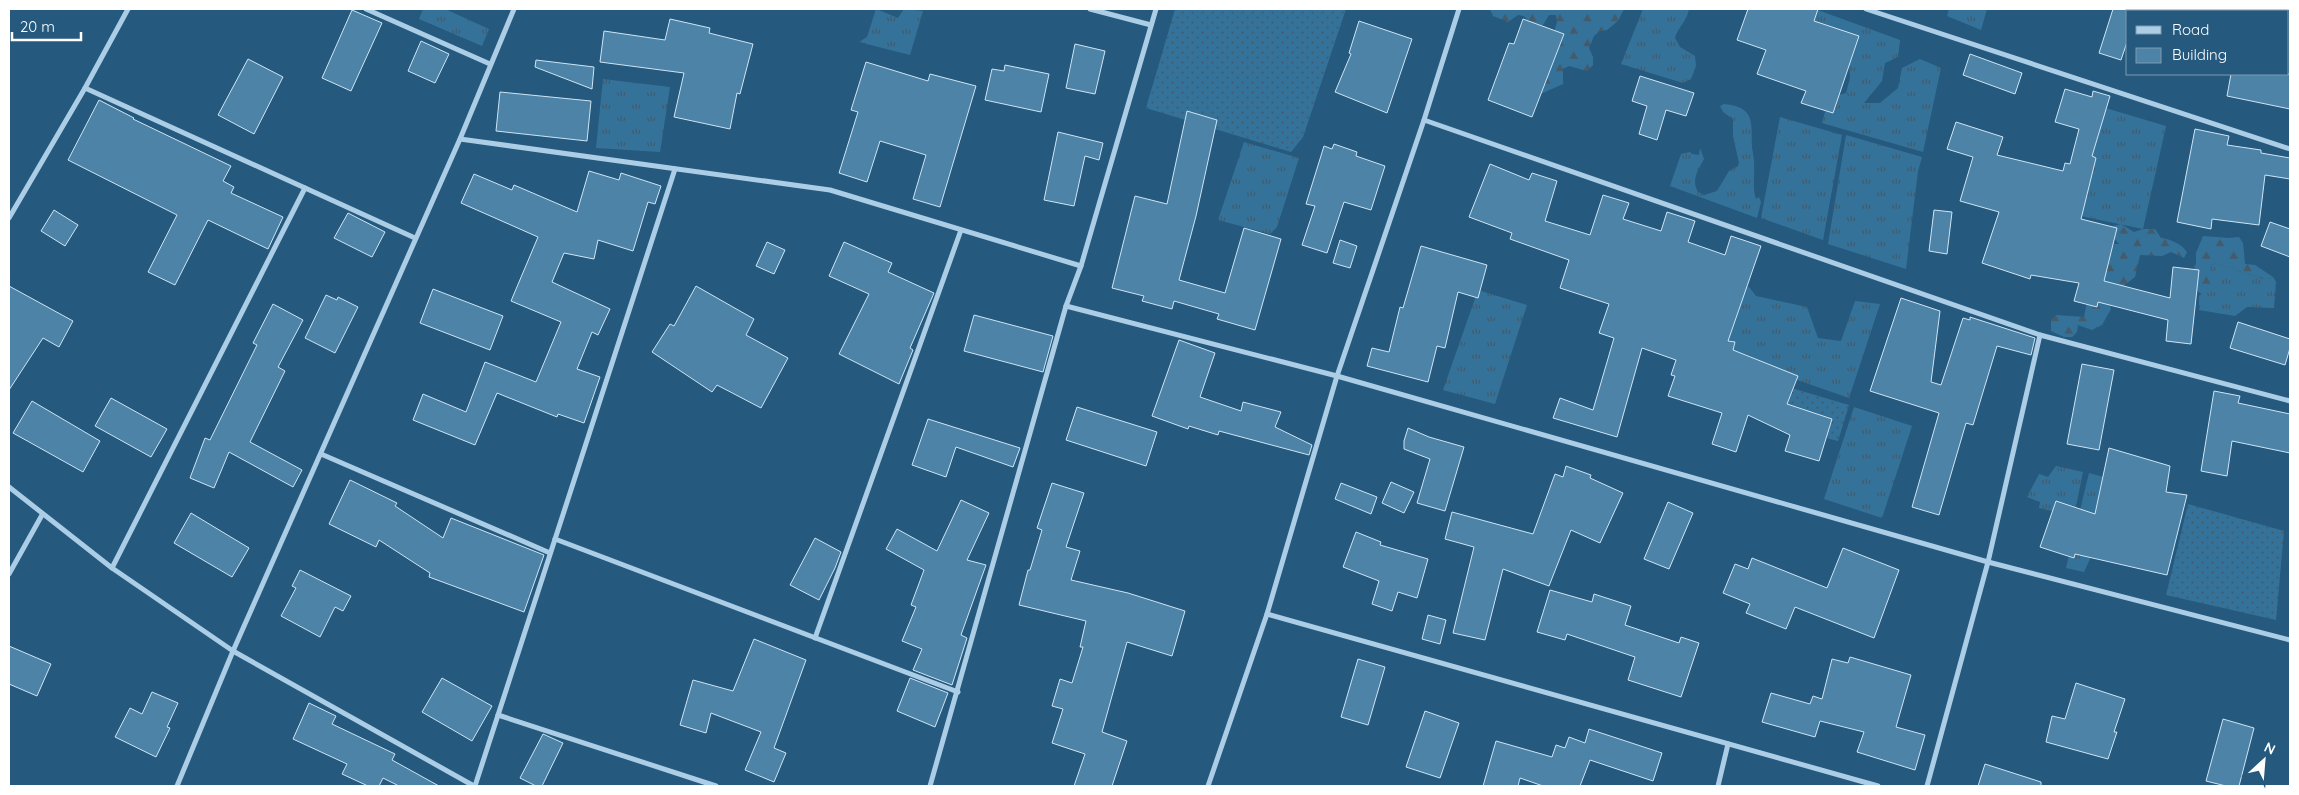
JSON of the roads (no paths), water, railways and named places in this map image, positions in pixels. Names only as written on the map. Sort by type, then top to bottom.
[{"type":"street","points":[[9,218],[86,88],[128,9]]},
{"type":"street","points":[[366,9],[490,64]]},
{"type":"street","points":[[177,786],[233,651],[460,140],[514,9]]},
{"type":"street","points":[[1090,9],[1151,25]]},
{"type":"street","points":[[930,786],[1066,306],[1081,266],[1156,9]]},
{"type":"street","points":[[1208,786],[1267,614],[1337,376],[1424,120],[1459,9]]},
{"type":"street","points":[[1866,9],[2290,149]]},
{"type":"street","points":[[86,88],[415,238]]},
{"type":"street","points":[[1424,120],[2040,335],[2290,401]]},
{"type":"street","points":[[460,140],[830,190],[1081,266]]},
{"type":"street","points":[[9,487],[42,515],[112,568],[233,651],[474,786],[676,169]]},
{"type":"street","points":[[112,568],[305,188]]},
{"type":"street","points":[[9,200],[16,204]]},
{"type":"street","points":[[815,638],[962,230]]},
{"type":"street","points":[[1066,306],[1337,376],[1988,562],[2290,640]]},
{"type":"street","points":[[1927,786],[1988,562],[2040,335]]},
{"type":"street","points":[[321,454],[550,553]]},
{"type":"street","points":[[9,574],[42,515]]},
{"type":"street","points":[[556,538],[958,692]]},
{"type":"street","points":[[1267,614],[1878,786]]},
{"type":"street","points":[[498,715],[716,786]]},
{"type":"street","points":[[1718,786],[1728,744]]}]
